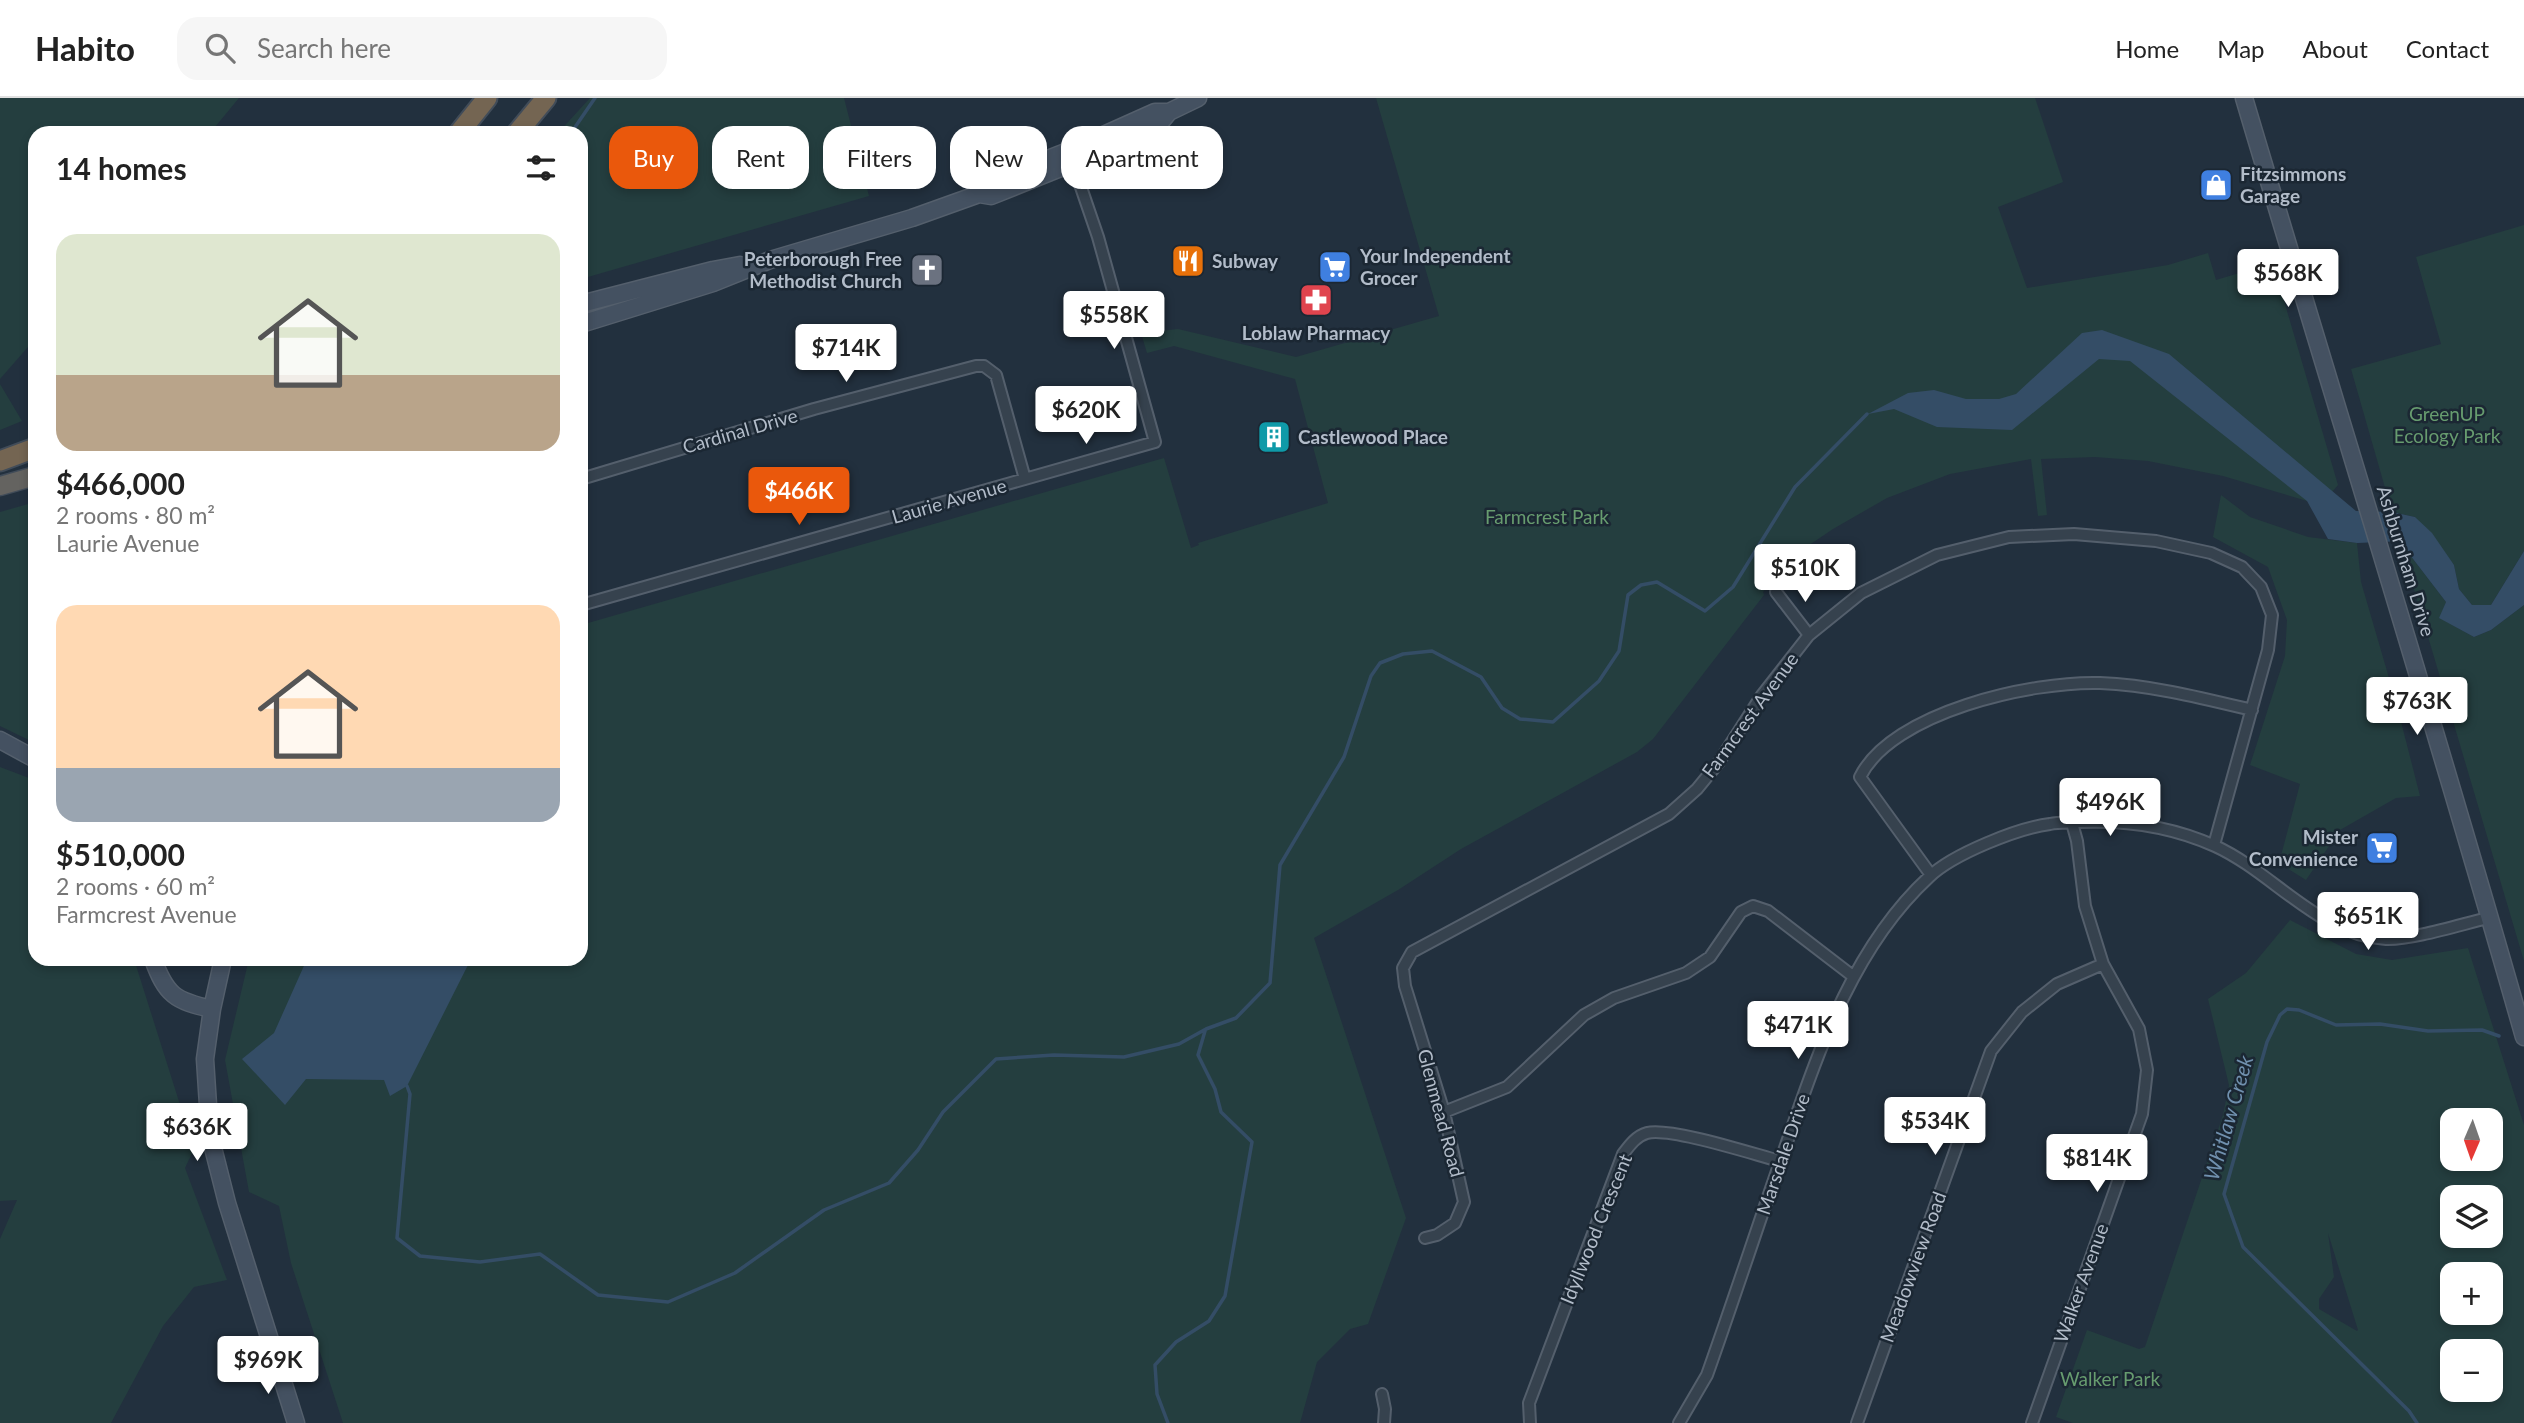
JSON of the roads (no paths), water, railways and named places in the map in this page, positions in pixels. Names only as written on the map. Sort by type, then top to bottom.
[{"type":"highway","points":[[464,126],[487,98]]},
{"type":"highway","points":[[523,126],[546,98]]},
{"type":"highway","points":[[460,126],[473,115]]},
{"type":"highway","points":[[0,463],[28,451]]},
{"type":"highway","points":[[0,463],[28,458]]},
{"type":"highway","points":[[0,486],[28,478]]},
{"type":"main road","points":[[1129,126],[1155,112],[1168,112],[1198,98]]},
{"type":"main road","name":"Ashburnham Drive","points":[[2244,98],[2370,509],[2524,1037]]},
{"type":"main road","points":[[588,322],[713,283],[770,260],[912,218],[979,194],[987,183],[1061,160]]},
{"type":"main road","points":[[588,302],[713,270],[770,260]]},
{"type":"main road","points":[[588,308],[643,287]]},
{"type":"main road","points":[[0,740],[28,755]]},
{"type":"main road","points":[[156,966],[167,989],[177,999],[212,1009]]},
{"type":"main road","points":[[221,966],[205,1059],[210,1136],[227,1203],[296,1423]]},
{"type":"street","name":"Laurie Avenue","points":[[588,603],[1155,442],[1098,237],[1082,189]]},
{"type":"street","name":"Cardinal Drive","points":[[588,477],[814,409],[984,366],[996,375],[1025,479]]},
{"type":"street","name":"Farmcrest Avenue","points":[[1403,968],[1412,952],[1669,814],[1697,789],[1719,762],[1762,695],[1809,635],[1861,593],[1937,555],[2009,537],[2074,534],[2156,541],[2211,552],[2242,567],[2261,587],[2272,615],[2269,650],[2214,845]]},
{"type":"street","points":[[1776,592],[1809,635]]},
{"type":"street","points":[[1931,875],[1860,777],[1868,762],[1903,733],[1956,708],[2014,691],[2099,683],[2182,693],[2252,710]]},
{"type":"street","name":"Marsdale Drive","points":[[1679,1423],[1707,1375],[1820,1048],[1854,977],[1896,913],[1931,875],[1962,856],[2004,837],[2049,824],[2102,821],[2148,825],[2214,845],[2246,863],[2325,920],[2355,934],[2389,939],[2488,918]]},
{"type":"street","name":"Walker Avenue","points":[[2032,1423],[2142,1114],[2147,1070],[2139,1030],[2103,964],[2085,906],[2072,822]]},
{"type":"street","points":[[1444,1112],[1507,1087],[1584,1015],[1614,998],[1686,973],[1710,957],[1741,912],[1753,906],[1768,911],[1854,977]]},
{"type":"street","name":"Meadowview Road","points":[[1857,1423],[1991,1051],[2022,1012],[2057,984],[2103,964]]},
{"type":"street","name":"Glenmead Road","points":[[1403,968],[1405,986],[1444,1112],[1464,1202],[1455,1223],[1437,1235],[1425,1238]]},
{"type":"street","name":"Idyllwood Crescent","points":[[1530,1423],[1530,1403],[1623,1154],[1633,1142],[1645,1133],[1665,1132],[1780,1161]]},
{"type":"street","points":[[1382,1394],[1384,1423]]},
{"type":"water","points":[[2102,330],[2169,354],[2356,511],[2392,512],[2415,517],[2432,533],[2454,565],[2459,589],[2472,605],[2491,605],[2524,551],[2524,605],[2491,630],[2474,637],[2439,618],[2446,602],[2410,555],[2403,541],[2357,543],[2328,539],[2307,501],[2130,361],[2099,359],[2012,430],[1937,427],[1894,409],[1868,414],[1908,393],[1934,390],[1966,399],[1999,399],[2016,394],[2082,333]]},
{"type":"water","points":[[304,966],[467,966],[407,1086],[390,1096],[384,1080],[306,1079],[285,1105],[242,1059],[274,1033]]},
{"type":"waterway","points":[[576,126],[595,98]]},
{"type":"waterway","points":[[407,1086],[410,1094],[397,1238],[420,1256],[480,1262],[540,1254],[598,1295],[668,1302],[735,1273],[824,1210],[889,1183],[918,1150],[943,1112],[996,1059],[1054,1055],[1124,1057],[1179,1044],[1206,1029],[1236,1018],[1270,983],[1280,865],[1344,757],[1371,676],[1380,663],[1403,654],[1432,651],[1481,677],[1502,708],[1520,719],[1553,722],[1599,681],[1619,651],[1628,595],[1641,585],[1657,582],[1705,611],[1733,587],[1795,487],[1867,414]]},
{"type":"waterway","name":"Whitlaw Creek","points":[[2417,1423],[2409,1411],[2243,1247],[2224,1194],[2267,1042],[2280,1015],[2287,1009],[2299,1010],[2336,1025],[2380,1024],[2428,1031],[2482,1030],[2499,1036]]},
{"type":"waterway","points":[[1168,1423],[1157,1394],[1155,1365],[1176,1342],[1209,1321],[1225,1296],[1252,1142],[1221,1112],[1215,1089],[1198,1055],[1205,1031]]},
{"type":"place","name":"Fitzsimmons Garage","points":[[2216,185]]},
{"type":"place","name":"Subway","points":[[1188,261]]},
{"type":"place","name":"Your Independent Grocer","points":[[1335,267]]},
{"type":"place","name":"Peterborough Free Methodist Church","points":[[927,270]]},
{"type":"place","name":"Loblaw Pharmacy","points":[[1316,300]]},
{"type":"place","name":"Castlewood Place","points":[[1274,437]]},
{"type":"place","name":"Mister Convenience","points":[[2382,848]]},
{"type":"park label","name":"GreenUP Ecology Park","points":[[2447,425]]},
{"type":"park label","name":"Farmcrest Park","points":[[1547,517]]},
{"type":"park label","name":"Walker Park","points":[[2110,1379]]}]
